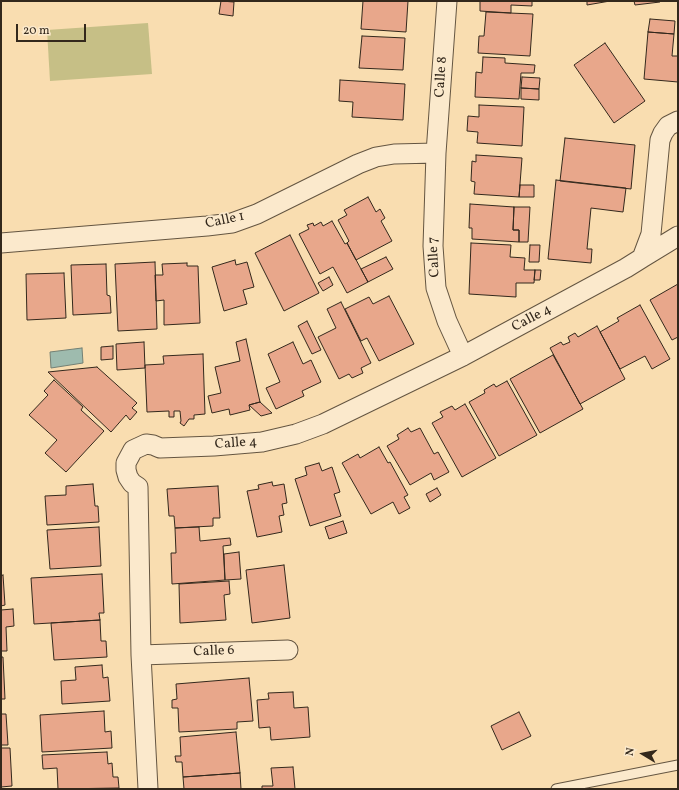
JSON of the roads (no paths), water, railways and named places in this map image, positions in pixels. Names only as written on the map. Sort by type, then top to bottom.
[{"type":"street","name":"Calle 8","points":[[436,153],[447,1]]},
{"type":"street","points":[[642,258],[651,234],[660,140],[662,133],[668,126],[678,121]]},
{"type":"street","name":"Calle 1","points":[[1,243],[232,223],[256,214],[358,164],[376,157],[394,154],[436,153]]},
{"type":"street","name":"Calle 7","points":[[436,153],[433,246],[436,288],[447,321],[463,356]]},
{"type":"street","name":"Calle 4","points":[[148,789],[141,655],[138,488],[128,477],[126,470],[126,463],[133,450],[146,444],[160,448],[262,442],[296,434],[323,424],[463,356],[626,268],[678,236]]},
{"type":"street","name":"Calle 6","points":[[141,655],[288,650]]},
{"type":"lane","points":[[556,789],[678,765]]}]
